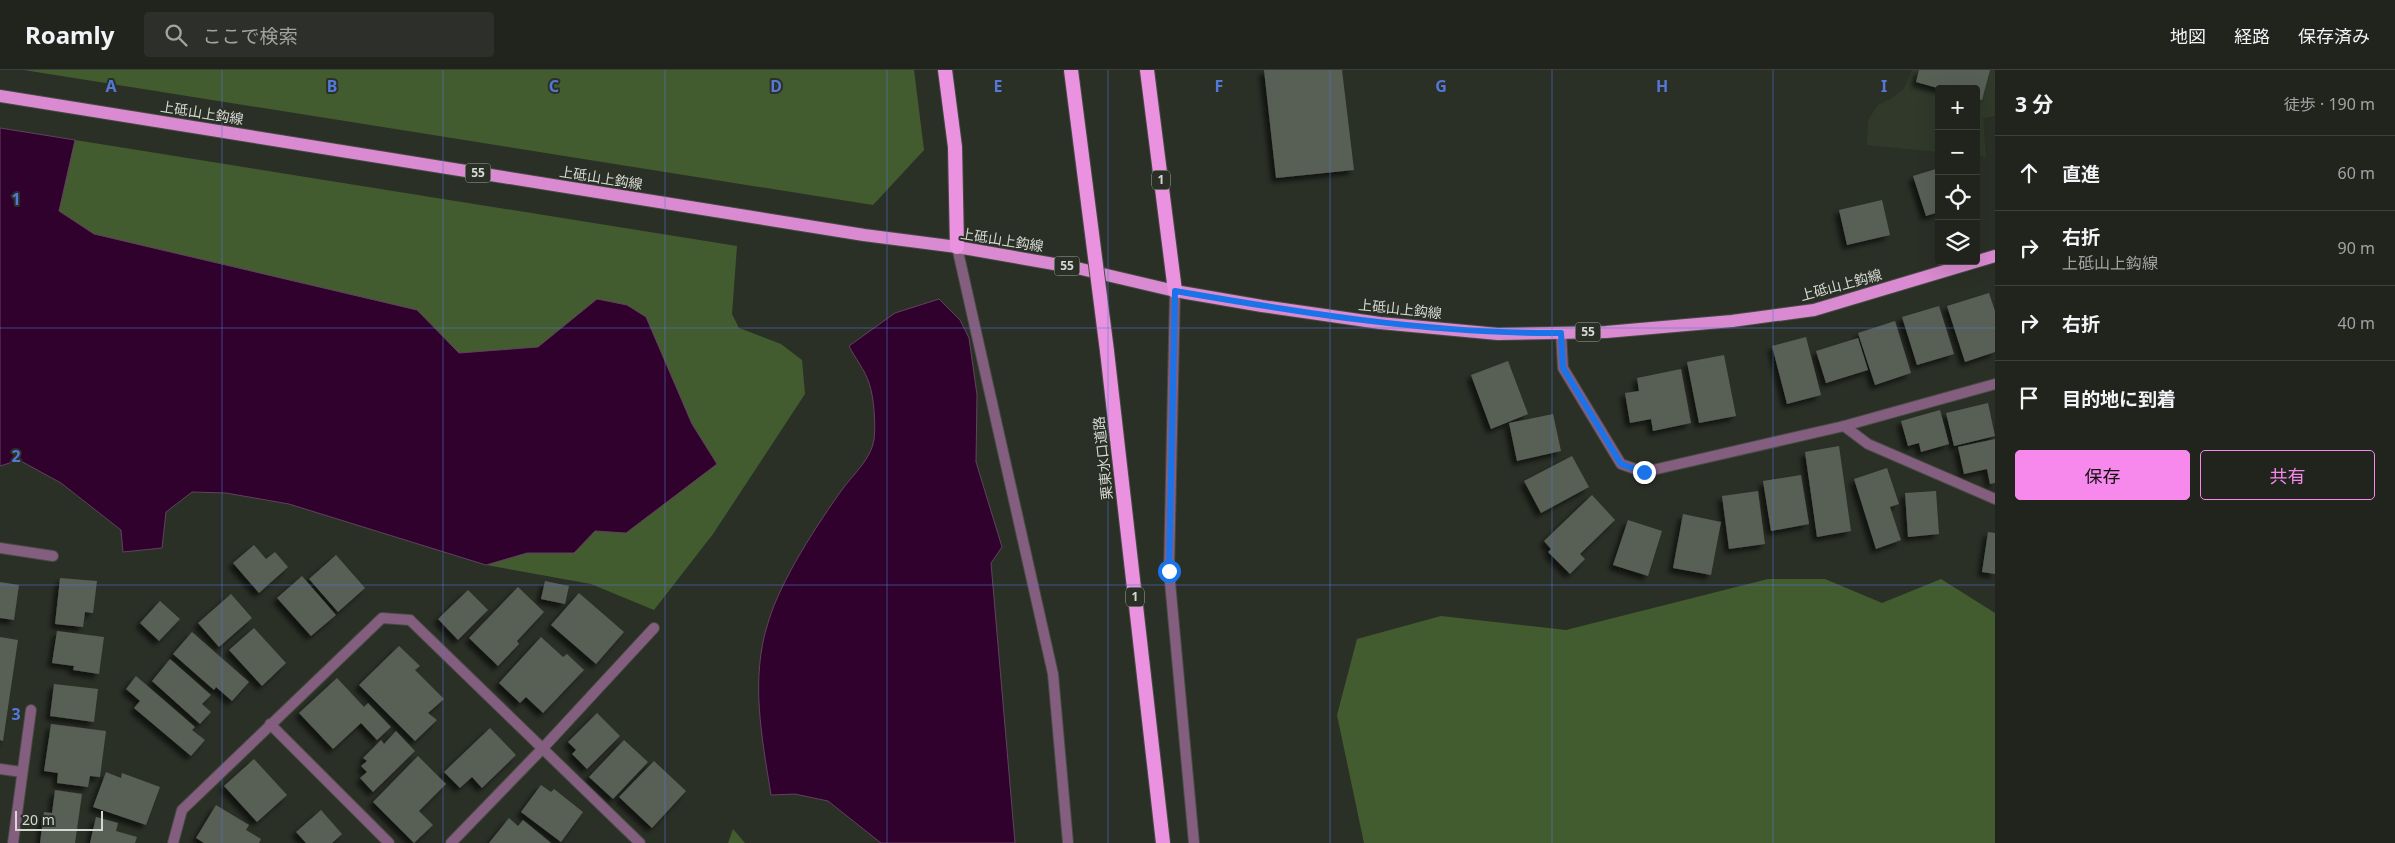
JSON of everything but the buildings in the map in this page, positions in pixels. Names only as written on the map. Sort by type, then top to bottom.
[{"type":"highway","points":[[945,70],[955,147],[957,247]]},
{"type":"highway","name":"栗東水口道路","points":[[1071,70],[1108,351],[1163,843]]},
{"type":"highway","name":"1","points":[[1147,70],[1175,291]]},
{"type":"main road","name":"上砥山上鈎線","points":[[0,96],[864,235],[957,247],[1077,268],[1175,291],[1380,323],[1498,334],[1561,333],[1732,322],[1814,310],[1994,259]]},
{"type":"street","points":[[957,247],[1053,674],[1068,843]]},
{"type":"street","points":[[1175,291],[1169,571],[1194,843]]},
{"type":"street","points":[[1561,333],[1563,368],[1621,464],[1644,472],[1844,426],[1995,384]]},
{"type":"street","points":[[1844,426],[1868,444],[1995,499]]},
{"type":"street","points":[[0,548],[52,556]]},
{"type":"street","points":[[173,843],[182,810],[382,618],[410,620],[640,843]]},
{"type":"street","points":[[451,843],[543,748],[654,628]]},
{"type":"street","points":[[13,843],[32,710]]},
{"type":"street","points":[[270,724],[389,843]]},
{"type":"street","points":[[0,769],[22,772]]},
{"type":"shaded area","points":[[1912,70],[1995,70],[1995,116],[1983,118],[1986,157],[1980,156],[1980,85],[1935,85],[1935,152],[1867,145],[1868,120],[1878,105],[1904,89]]},
{"type":"shaded area","points":[[0,128],[75,140],[59,211],[94,234],[417,310],[459,353],[538,347],[597,299],[627,305],[646,317],[692,424],[717,464],[626,533],[595,531],[574,553],[527,553],[486,565],[289,504],[226,493],[192,492],[166,512],[162,548],[123,552],[121,530],[61,483],[19,460],[0,466]]},
{"type":"shaded area","points":[[939,299],[960,320],[969,338],[977,395],[976,462],[1002,547],[991,563],[1015,843],[881,843],[828,801],[795,794],[771,795],[764,752],[759,709],[759,687],[760,665],[768,623],[790,571],[834,501],[870,453],[874,440],[875,427],[871,389],[865,373],[849,346],[895,313]]},
{"type":"green space","points":[[24,70],[914,70],[924,150],[873,205]]},
{"type":"green space","points":[[75,140],[737,246],[732,314],[739,328],[781,344],[802,360],[805,394],[713,534],[654,610],[591,584],[486,565],[527,553],[574,553],[595,531],[626,533],[717,464],[692,424],[646,317],[627,305],[597,299],[538,347],[459,353],[417,310],[94,234],[59,211]]},
{"type":"green space","points":[[1768,579],[1825,579],[1882,603],[1941,579],[1995,613],[1995,843],[1364,843],[1337,715],[1357,639],[1441,616],[1566,630]]},
{"type":"green space","points":[[733,829],[745,843],[728,843]]},
{"type":"route","points":[[1169,571],[1175,291],[1380,323],[1498,334],[1561,333],[1563,368],[1621,464],[1644,472]]}]
